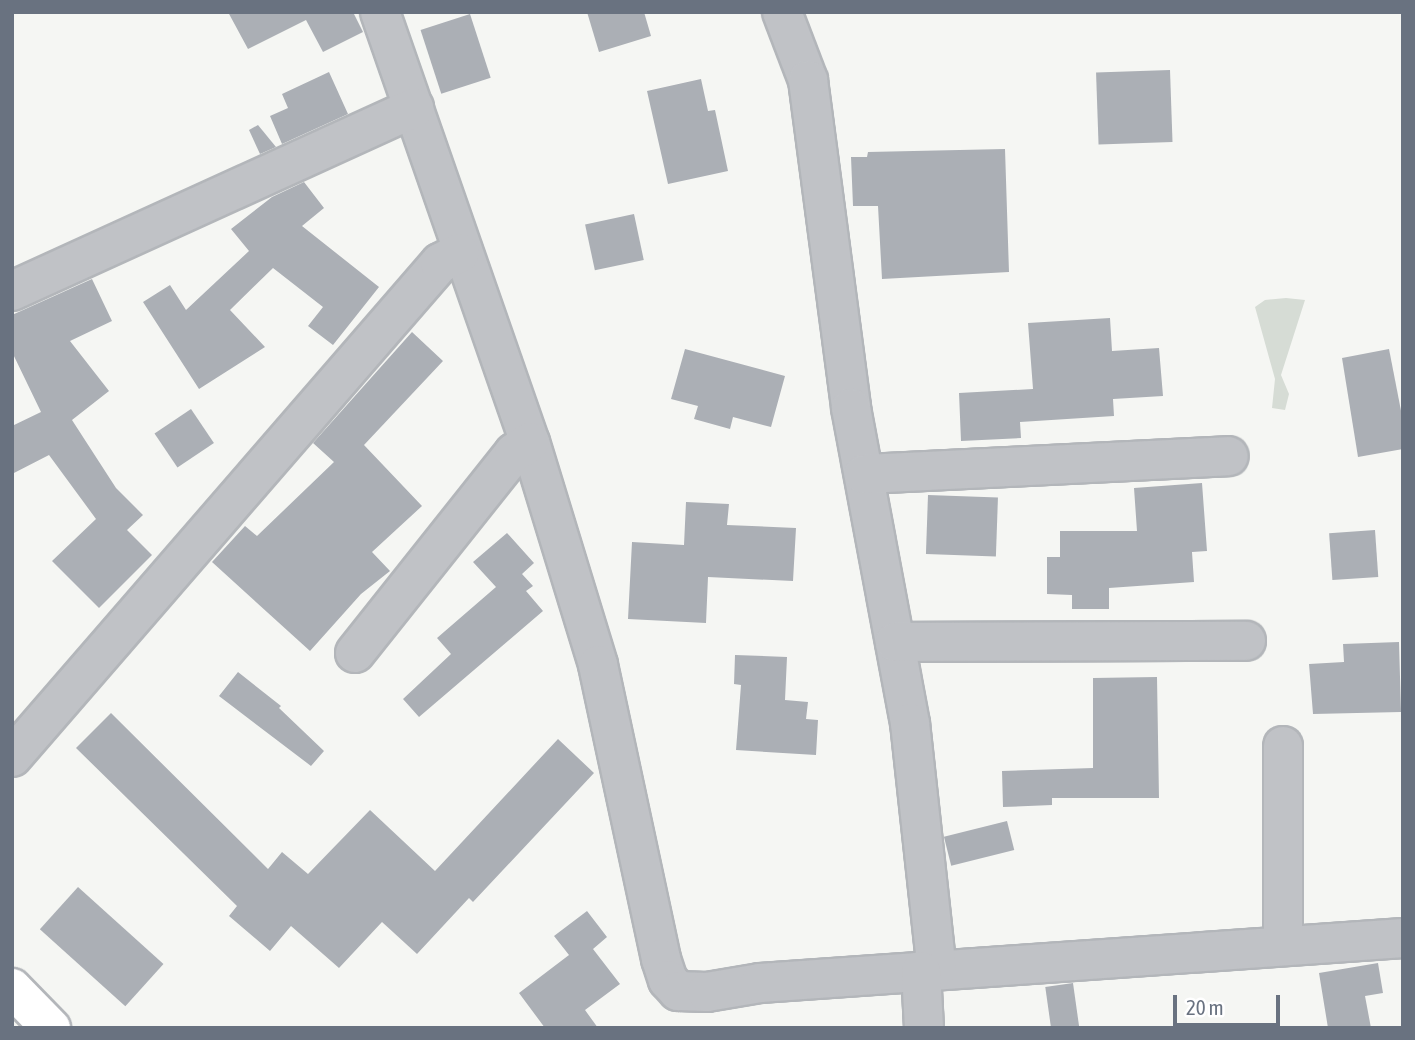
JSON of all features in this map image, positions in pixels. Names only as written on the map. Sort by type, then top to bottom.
[{"type":"main road","points":[[12,988],[51,1028]]},
{"type":"street","points":[[380,12],[460,253],[530,442],[598,665],[668,980],[678,991],[707,992],[760,984],[929,970],[1403,937]]},
{"type":"street","points":[[782,12],[808,80],[864,474],[910,723],[929,970],[924,1028]]},
{"type":"street","points":[[12,291],[414,108]]},
{"type":"street","points":[[12,757],[440,263],[460,253]]},
{"type":"street","points":[[355,653],[514,453],[530,442]]},
{"type":"street","points":[[864,474],[1229,456]]},
{"type":"street","points":[[895,642],[1246,641]]},
{"type":"street","points":[[1283,746],[1283,946]]},
{"type":"shaded area","points":[[1265,300],[1305,300],[1281,375],[1289,394],[1285,410],[1272,408],[1275,379],[1255,307]]},
{"type":"building","points":[[228,12],[353,12],[363,32],[323,52],[306,20],[248,49]]},
{"type":"building","points":[[587,12],[644,12],[651,36],[599,52]]},
{"type":"building","points":[[470,14],[491,78],[441,94],[421,30]]},
{"type":"building","points":[[1170,70],[1173,142],[1099,145],[1096,73]]},
{"type":"building","points":[[329,72],[348,114],[282,144],[270,116],[288,108],[282,94]]},
{"type":"building","points":[[701,79],[708,111],[715,110],[728,171],[668,184],[647,91]]},
{"type":"building","points":[[258,125],[276,147],[260,154],[249,130]]},
{"type":"building","points":[[1005,149],[1009,272],[882,279],[878,206],[853,206],[851,157],[867,157],[868,152]]},
{"type":"building","points":[[304,182],[324,208],[302,226],[379,287],[333,345],[308,326],[323,307],[273,268],[230,310],[265,347],[199,389],[143,302],[170,285],[186,310],[249,251],[231,229],[272,197]]},
{"type":"building","points":[[634,214],[644,260],[595,270],[585,224]]},
{"type":"building","points":[[92,279],[112,321],[70,341],[109,391],[72,420],[116,488],[143,515],[127,530],[152,555],[99,608],[52,561],[96,519],[49,455],[12,474],[12,426],[41,412],[12,352],[12,315]]},
{"type":"building","points":[[1110,318],[1112,351],[1159,348],[1163,396],[1113,399],[1114,416],[1020,422],[1021,438],[961,441],[959,393],[1033,389],[1028,323]]},
{"type":"building","points":[[412,332],[443,361],[364,445],[422,506],[372,552],[390,571],[361,594],[310,651],[212,562],[245,526],[257,536],[334,462],[313,443]]},
{"type":"building","points":[[685,349],[785,376],[771,427],[733,417],[730,429],[694,419],[698,406],[671,399]]},
{"type":"building","points":[[1389,349],[1403,421],[1403,449],[1358,457],[1342,358]]},
{"type":"building","points":[[191,409],[214,443],[177,468],[155,434]]},
{"type":"building","points":[[1202,483],[1207,551],[1192,552],[1194,582],[1109,588],[1109,609],[1072,609],[1072,595],[1047,594],[1047,557],[1060,557],[1060,531],[1137,531],[1134,488]]},
{"type":"building","points":[[928,495],[998,497],[996,556],[926,554]]},
{"type":"building","points":[[686,502],[729,504],[727,525],[796,528],[793,581],[708,577],[706,623],[628,619],[632,542],[684,545]]},
{"type":"building","points":[[1375,530],[1378,577],[1332,580],[1329,533]]},
{"type":"building","points":[[507,533],[534,563],[522,574],[533,586],[526,591],[543,611],[419,717],[403,699],[451,654],[437,638],[496,587],[473,562]]},
{"type":"building","points":[[1399,642],[1401,712],[1313,714],[1309,664],[1344,662],[1343,644]]},
{"type":"building","points":[[735,655],[787,657],[785,700],[808,702],[806,719],[818,720],[816,755],[736,750],[741,685],[734,684]]},
{"type":"building","points":[[238,672],[281,706],[279,708],[324,751],[311,766],[219,696]]},
{"type":"building","points":[[1157,677],[1159,798],[1052,798],[1052,805],[1003,807],[1002,771],[1093,768],[1093,678]]},
{"type":"building","points":[[111,713],[268,869],[282,852],[308,874],[370,810],[435,871],[558,739],[594,773],[473,902],[469,898],[417,954],[382,922],[339,968],[291,926],[270,951],[229,916],[237,906],[76,748]]},
{"type":"building","points":[[1007,821],[1014,850],[951,866],[944,837]]},
{"type":"building","points":[[78,887],[163,964],[125,1006],[40,929]]},
{"type":"building","points":[[587,911],[607,937],[593,949],[620,984],[585,1010],[598,1028],[545,1028],[519,993],[569,955],[554,936]]},
{"type":"building","points":[[1378,963],[1383,993],[1365,996],[1371,1028],[1328,1028],[1319,973]]},
{"type":"building","points":[[1073,983],[1079,1028],[1051,1028],[1045,987]]}]
